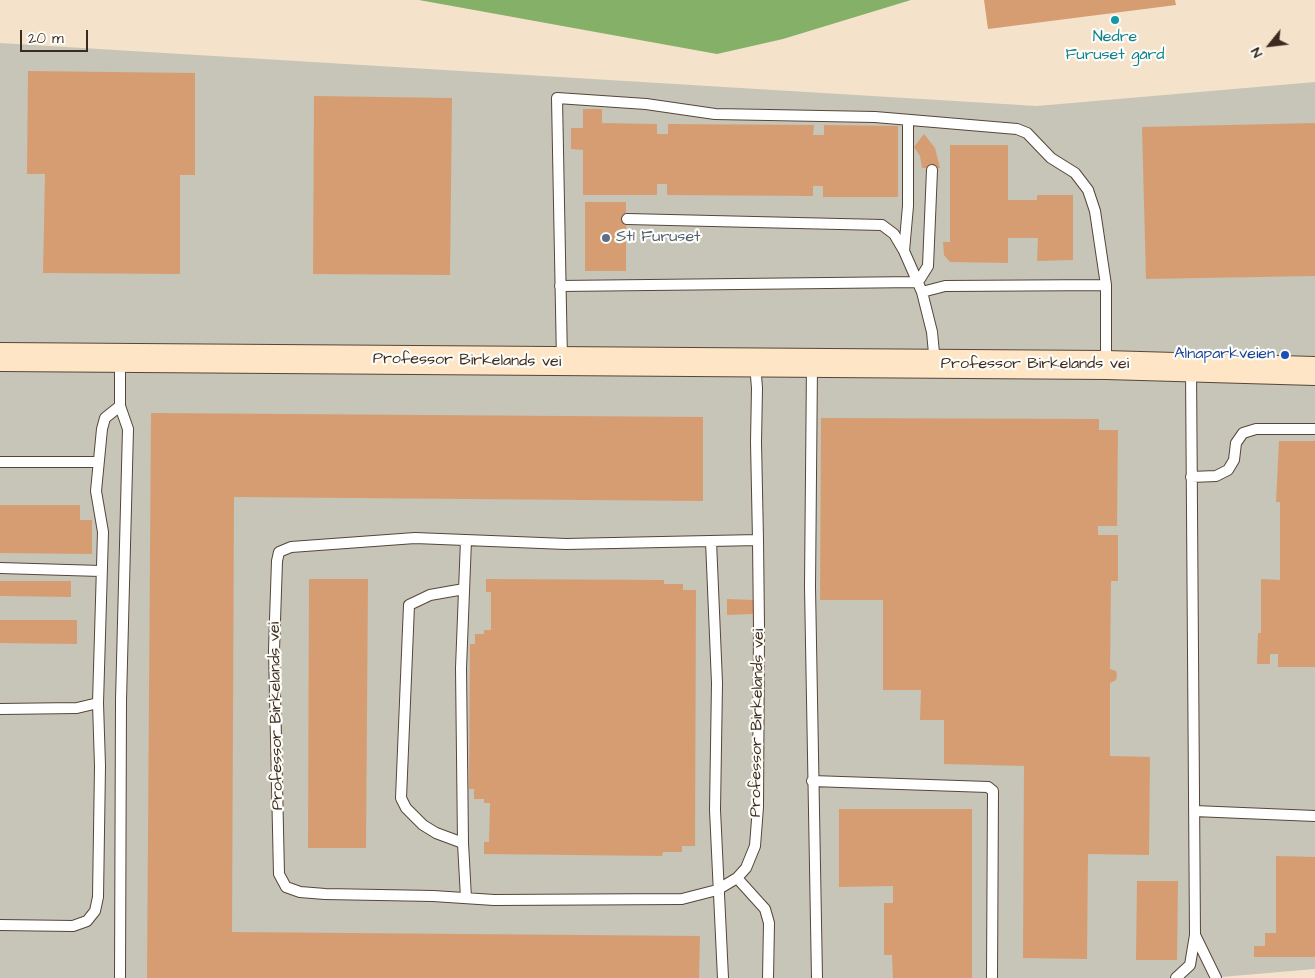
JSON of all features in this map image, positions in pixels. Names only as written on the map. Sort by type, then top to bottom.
[{"type":"main road","name":"Professor Birkelands vei","points":[[0,357],[1106,365],[1315,371]]},
{"type":"lane","points":[[562,362],[557,98],[646,104],[715,114],[875,117],[1016,129],[1027,133],[1051,158],[1076,173],[1088,190],[1095,211],[1106,285],[1106,365]]},
{"type":"lane","points":[[904,251],[908,206],[908,121]]},
{"type":"lane","points":[[920,287],[928,266],[932,170]]},
{"type":"lane","points":[[627,219],[882,226],[894,234],[920,287],[932,332],[935,365]]},
{"type":"lane","points":[[560,286],[920,287],[1106,285]]},
{"type":"lane","points":[[120,358],[120,406],[128,429],[121,700],[120,978]]},
{"type":"lane","name":"Professor Birkelands vei","points":[[754,363],[757,388],[756,442],[758,540],[758,807],[755,846],[746,868],[737,878],[717,890],[682,898],[494,900],[325,894],[300,892],[286,887],[279,874],[274,650],[277,561],[280,552],[290,547],[415,538],[566,544],[758,540]]},
{"type":"lane","points":[[812,363],[810,596],[817,978]]},
{"type":"lane","points":[[1176,978],[1190,965],[1195,935],[1190,367]]},
{"type":"lane","points":[[0,925],[73,926],[87,922],[95,911],[98,897],[100,766],[98,703],[102,532],[96,491],[102,428],[105,418],[120,406]]},
{"type":"lane","points":[[1191,477],[1216,476],[1228,470],[1234,460],[1236,443],[1243,433],[1256,428],[1315,429]]},
{"type":"lane","points":[[0,462],[98,462]]},
{"type":"lane","points":[[466,540],[461,668],[463,843],[466,898]]},
{"type":"lane","points":[[711,541],[718,683],[714,810],[723,978]]},
{"type":"lane","points":[[0,568],[101,571]]},
{"type":"lane","points":[[463,843],[436,833],[423,825],[406,808],[401,798],[409,604],[430,595],[464,589]]},
{"type":"lane","points":[[0,709],[77,708],[98,703]]},
{"type":"lane","points":[[812,781],[988,787],[993,791],[992,978]]},
{"type":"lane","points":[[1194,811],[1315,816]]},
{"type":"lane","points":[[737,878],[765,909],[769,923],[768,978]]},
{"type":"lane","points":[[1195,935],[1216,978]]},
{"type":"shaded area","points":[[0,43],[1037,106],[1315,82],[1315,969],[1209,978],[0,978]]},
{"type":"green space","points":[[419,0],[911,0],[783,39],[717,54]]},
{"type":"building","points":[[984,0],[1175,0],[1176,5],[988,29]]},
{"type":"building","points":[[28,71],[195,73],[195,175],[180,175],[180,274],[43,273],[45,174],[27,174]]},
{"type":"building","points":[[314,96],[452,98],[450,275],[313,274]]},
{"type":"building","points":[[583,109],[602,109],[602,123],[657,124],[657,134],[668,134],[668,124],[814,125],[813,135],[824,135],[824,125],[898,126],[898,197],[823,197],[823,186],[813,186],[813,196],[667,195],[667,184],[657,184],[657,195],[583,195],[583,150],[571,149],[571,128],[583,128]]},
{"type":"building","points":[[1315,123],[1315,276],[1146,279],[1142,127]]},
{"type":"building","points":[[924,134],[935,148],[940,168],[922,168],[920,156],[914,147]]},
{"type":"building","points":[[950,145],[1008,145],[1008,200],[1037,200],[1037,195],[1073,195],[1073,260],[1037,261],[1038,238],[1008,238],[1008,263],[950,262],[944,255],[943,242],[950,242]]},
{"type":"building","points":[[585,202],[626,202],[626,271],[585,271]]},
{"type":"building","points":[[151,413],[703,417],[703,501],[234,497],[232,932],[700,936],[699,978],[147,978]]},
{"type":"building","points":[[821,418],[1099,419],[1099,430],[1118,430],[1117,526],[1098,526],[1098,535],[1118,535],[1118,581],[1111,581],[1110,669],[1116,671],[1117,675],[1116,680],[1110,683],[1110,756],[1150,757],[1149,855],[1088,854],[1087,959],[1023,958],[1024,766],[944,764],[944,720],[920,720],[921,690],[883,690],[883,600],[820,600]]},
{"type":"building","points":[[1279,441],[1315,441],[1315,667],[1278,667],[1278,654],[1270,654],[1270,664],[1257,664],[1258,633],[1261,633],[1261,579],[1280,580],[1280,502],[1276,502]]},
{"type":"building","points":[[0,505],[80,505],[80,520],[92,520],[92,554],[0,553]]},
{"type":"building","points":[[309,579],[368,579],[366,848],[308,848]]},
{"type":"building","points":[[486,579],[664,580],[664,584],[683,584],[683,590],[696,590],[695,846],[682,846],[682,852],[663,852],[662,856],[484,854],[484,842],[489,842],[490,803],[484,803],[484,799],[474,799],[474,789],[469,789],[470,644],[475,644],[475,634],[484,634],[484,630],[491,630],[491,592],[486,592]]},
{"type":"building","points":[[0,581],[71,581],[71,597],[0,596]]},
{"type":"building","points":[[727,599],[753,600],[753,614],[727,615]]},
{"type":"building","points":[[0,620],[77,620],[77,644],[0,643]]},
{"type":"building","points":[[839,809],[972,809],[972,978],[893,978],[892,955],[884,955],[884,903],[893,903],[893,886],[839,887]]},
{"type":"building","points":[[1276,856],[1315,857],[1315,957],[1254,957],[1254,946],[1265,946],[1265,933],[1276,933]]},
{"type":"building","points":[[1137,881],[1178,881],[1177,960],[1136,960]]},
{"type":"place","name":"Nedre Furuset gård","points":[[1115,20]]},
{"type":"place","name":"St1 Furuset","points":[[606,238]]},
{"type":"place","name":"Alnaparkveien","points":[[1285,355]]}]
